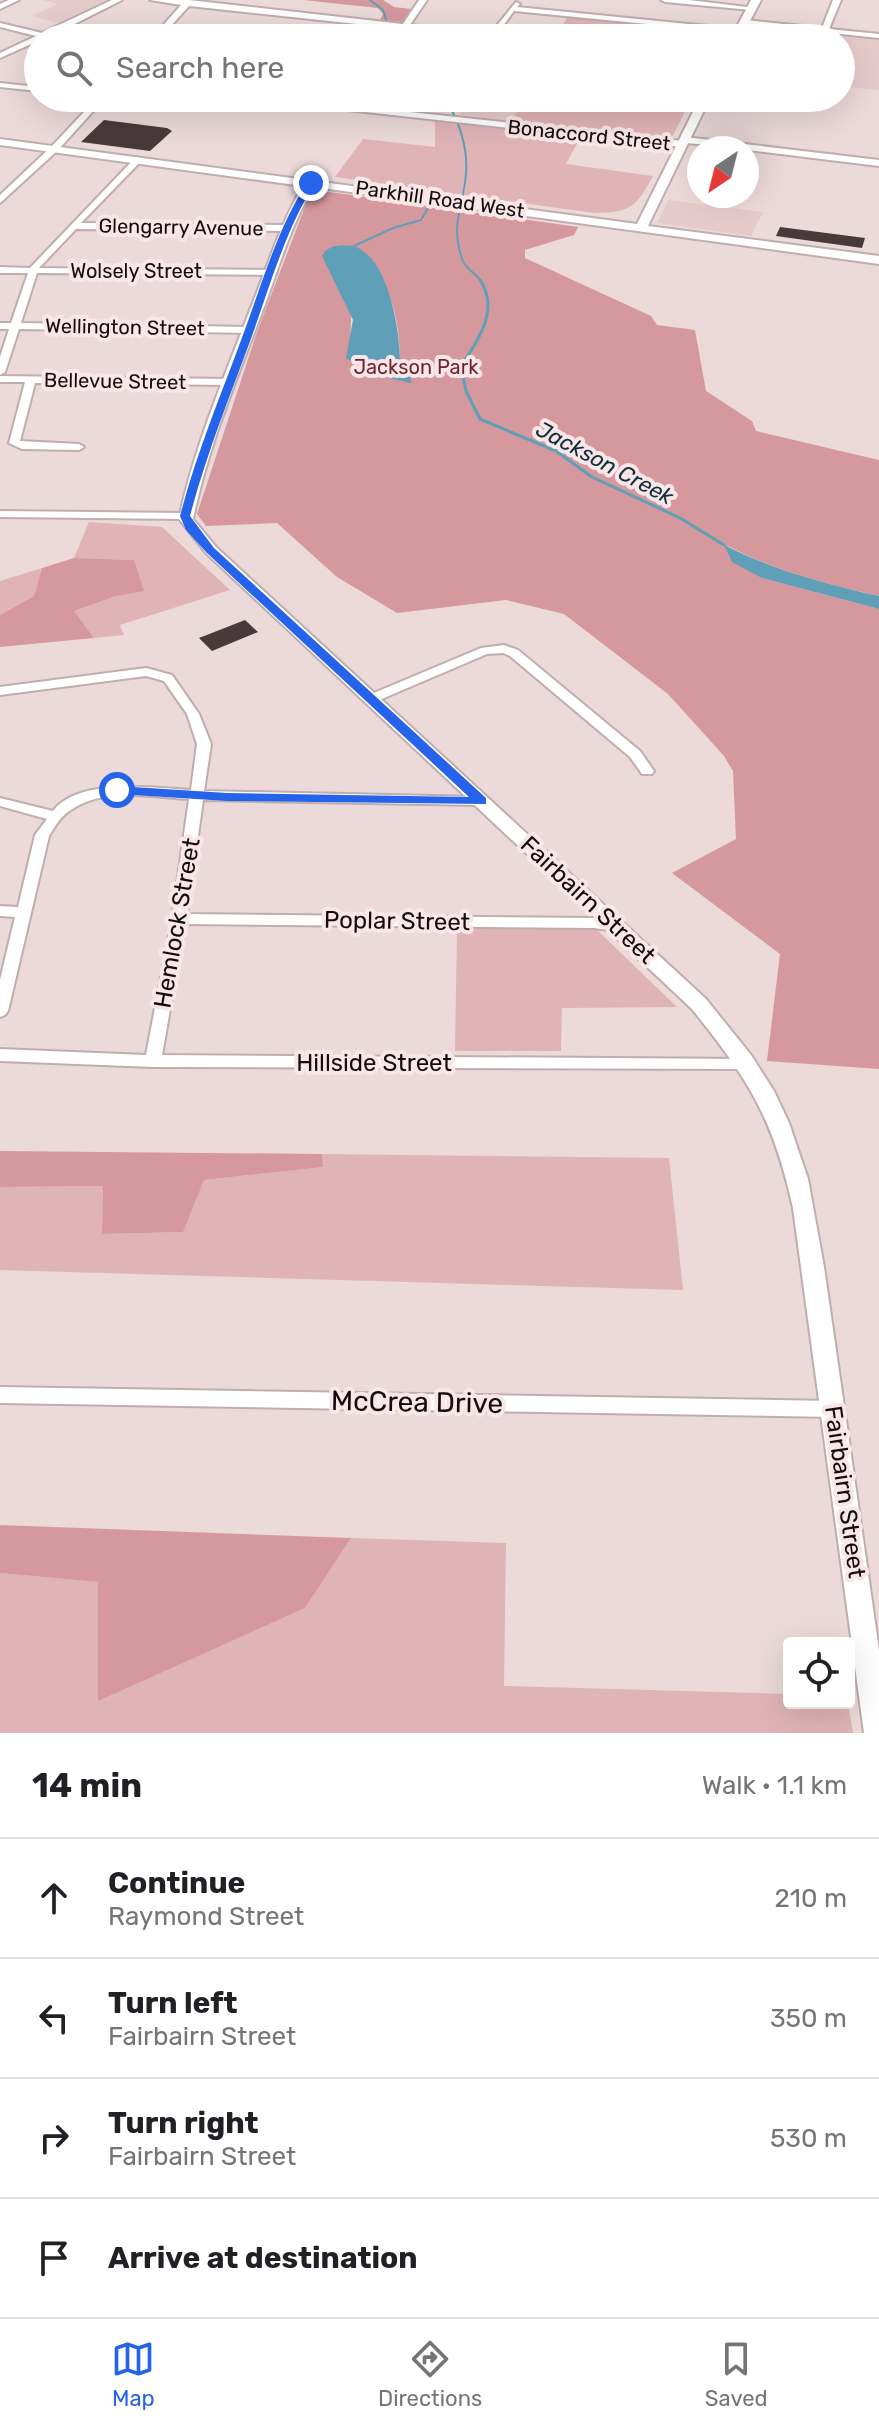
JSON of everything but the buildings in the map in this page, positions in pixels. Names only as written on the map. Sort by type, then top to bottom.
[{"type":"main road","points":[[743,24],[753,4]]},
{"type":"main road","points":[[642,226],[698,112]]},
{"type":"main road","name":"Parkhill Road West","points":[[0,142],[879,260]]},
{"type":"main road","points":[[185,516],[194,480],[249,330],[296,207],[311,183]]},
{"type":"main road","points":[[610,222],[631,218],[651,208]]},
{"type":"main road","name":"Fairbairn Street","points":[[185,516],[190,528],[211,550],[699,1004],[747,1065],[767,1097],[786,1143],[803,1205],[877,1733]]},
{"type":"street","points":[[0,7],[15,0]]},
{"type":"street","points":[[72,24],[118,0]]},
{"type":"street","points":[[154,0],[370,24]]},
{"type":"street","points":[[403,24],[423,0]]},
{"type":"street","points":[[501,24],[518,0]]},
{"type":"street","points":[[665,0],[753,4]]},
{"type":"street","points":[[827,24],[837,0]]},
{"type":"street","points":[[169,24],[188,3]]},
{"type":"street","points":[[513,9],[675,24]]},
{"type":"street","points":[[0,25],[24,31]]},
{"type":"street","points":[[855,33],[879,36]]},
{"type":"street","points":[[0,56],[24,46]]},
{"type":"street","points":[[0,85],[24,88]]},
{"type":"street","points":[[0,200],[88,112]]},
{"type":"street","name":"Bonaccord Street","points":[[397,112],[879,163]]},
{"type":"street","points":[[0,372],[34,271],[139,159]]},
{"type":"street","name":"Glengarry Avenue","points":[[74,226],[288,228]]},
{"type":"street","name":"Wolsely Street","points":[[0,270],[271,273]]},
{"type":"street","name":"Wellington Street","points":[[0,326],[249,330]]},
{"type":"street","name":"Bellevue Street","points":[[0,379],[230,382]]},
{"type":"street","points":[[31,380],[14,443],[22,446],[79,447]]},
{"type":"street","points":[[0,514],[185,516]]},
{"type":"street","points":[[373,698],[485,651],[504,649],[514,653],[635,754],[647,771]]},
{"type":"street","name":"Hemlock Street","points":[[0,691],[146,672],[168,678],[193,714],[204,744],[199,793],[153,1061]]},
{"type":"street","points":[[0,1011],[21,912],[42,835],[62,809],[86,797],[117,790],[227,797],[481,801]]},
{"type":"street","points":[[0,802],[54,816]]},
{"type":"street","points":[[0,911],[21,912]]},
{"type":"street","name":"Poplar Street","points":[[179,919],[594,923],[616,926]]},
{"type":"street","name":"Hillside Street","points":[[0,1055],[153,1061],[747,1065]]},
{"type":"street","name":"McCrea Drive","points":[[0,1395],[834,1409]]},
{"type":"shaded area","points":[[42,0],[106,0],[58,23],[32,16],[58,4]]},
{"type":"shaded area","points":[[568,16],[649,24],[563,24]]},
{"type":"shaded area","points":[[855,36],[879,39],[879,90],[855,87]]},
{"type":"shaded area","points":[[460,112],[517,112],[510,122],[462,116]]},
{"type":"shaded area","points":[[517,112],[685,112],[670,141],[510,122]]},
{"type":"shaded area","points":[[435,121],[581,136],[566,164],[653,176],[631,206],[594,213],[335,177],[363,139],[435,147]]},
{"type":"shaded area","points":[[668,200],[687,202],[687,208],[763,212],[751,236],[657,223]]},
{"type":"shaded area","points":[[89,522],[162,527],[230,590],[120,625],[124,635],[94,638],[73,611],[116,596],[134,560],[74,558]]},
{"type":"shaded area","points":[[42,568],[34,596],[0,615],[0,581]]},
{"type":"shaded area","points":[[457,929],[596,929],[677,1007],[562,1008],[561,1051],[455,1051]]},
{"type":"shaded area","points":[[322,1154],[669,1158],[683,1290],[0,1270],[0,1187],[103,1186],[102,1234],[182,1232],[204,1180],[322,1167]]},
{"type":"shaded area","points":[[351,1538],[506,1543],[504,1686],[783,1694],[783,1709],[849,1709],[853,1733],[0,1733],[0,1573],[99,1582],[98,1700],[305,1608]]},
{"type":"green space","points":[[303,0],[383,0],[394,7],[411,9],[402,22],[380,20],[383,14],[378,8]]},
{"type":"green space","name":"Jackson Park","points":[[330,192],[578,227],[574,235],[525,250],[525,258],[651,316],[657,325],[695,330],[706,391],[752,421],[756,431],[879,460],[879,596],[801,576],[726,545],[762,578],[879,609],[879,1069],[767,1061],[780,954],[672,873],[736,839],[733,771],[724,756],[668,694],[564,614],[506,600],[397,613],[337,577],[277,523],[206,526],[197,514],[257,332],[308,199],[318,193]],"holes":[[[354,246],[366,257],[390,298],[398,330],[400,363],[410,373],[350,345]]]},
{"type":"green space","points":[[74,558],[134,560],[144,591],[116,596],[74,611],[94,638],[0,647],[0,615],[34,596],[42,568]]},
{"type":"green space","points":[[0,1151],[322,1154],[323,1167],[204,1180],[183,1232],[102,1234],[103,1186],[0,1187]]},
{"type":"green space","points":[[0,1525],[351,1538],[305,1608],[98,1701],[98,1582],[0,1573]]},
{"type":"water","points":[[334,246],[353,246],[376,264],[395,315],[400,362],[410,373],[411,383],[380,376],[346,358],[353,320],[322,256]]},
{"type":"water","name":"Jackson Creek","points":[[724,545],[800,575],[879,596],[879,609],[762,578],[732,562]]},
{"type":"waterway","name":"Jackson Creek","points":[[370,0],[383,10],[388,24]]},
{"type":"waterway","name":"Jackson Creek","points":[[452,112],[466,153],[457,235],[463,262],[480,280]]},
{"type":"waterway","points":[[354,246],[393,228],[421,220],[428,208]]},
{"type":"waterway","name":"Jackson Creek","points":[[480,280],[486,291],[487,313],[480,335],[461,366],[466,391],[480,419],[556,451],[592,477],[680,518],[724,545]]},
{"type":"route","points":[[117,790],[227,797],[481,801],[211,550],[190,528],[185,516],[194,480],[255,315],[296,207],[311,183]]}]
